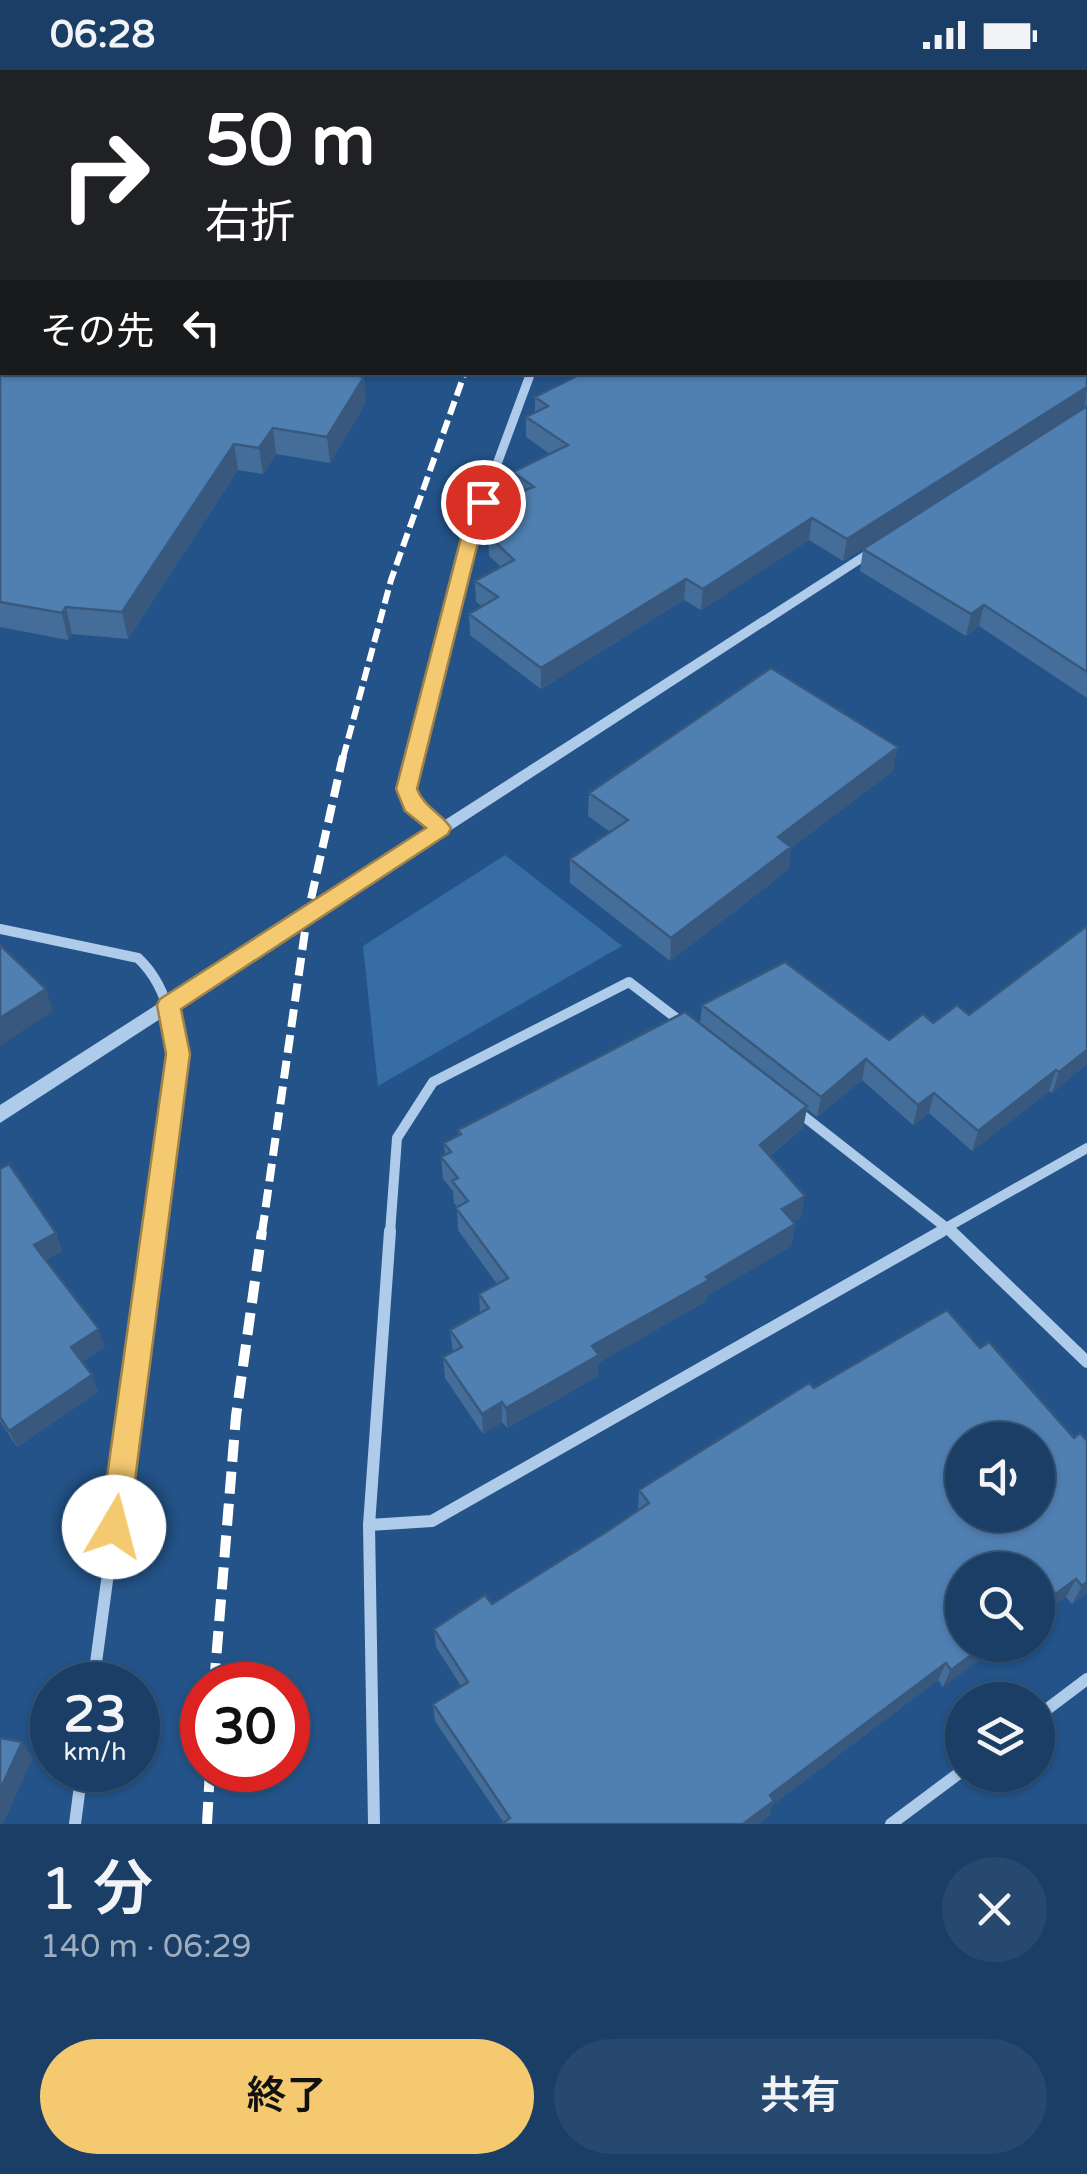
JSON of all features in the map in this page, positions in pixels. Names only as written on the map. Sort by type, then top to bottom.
[{"type":"street","points":[[440,828],[413,806],[406,789],[471,534],[530,375]]},
{"type":"street","points":[[0,1115],[887,541]]},
{"type":"street","points":[[0,930],[138,958],[152,969],[168,1005],[178,1054],[96,1662]]},
{"type":"street","points":[[374,1824],[370,1524],[397,1138],[433,1082],[630,982],[690,1029]]},
{"type":"street","points":[[782,1099],[948,1228],[1087,1362]]},
{"type":"street","points":[[370,1524],[432,1521],[1087,1148]]},
{"type":"street","points":[[1055,1703],[1087,1679]]},
{"type":"street","points":[[890,1824],[945,1784]]},
{"type":"street","points":[[74,1824],[79,1792]]},
{"type":"shaded area","points":[[505,855],[622,946],[378,1086],[363,946]]},
{"type":"building","points":[[0,375],[364,377],[327,437],[273,428],[259,448],[234,444],[122,612],[66,607],[62,613],[0,602]]},
{"type":"building","points":[[579,375],[1087,375],[1087,387],[847,539],[812,518],[703,589],[686,579],[541,668],[469,614],[498,597],[475,581],[514,560],[488,535],[499,531],[491,523],[523,512],[506,496],[534,487],[513,472],[568,445],[526,417],[548,406],[535,397]]},
{"type":"building","points":[[1087,406],[1087,672],[984,605],[971,614],[863,549]]},
{"type":"building","points":[[771,668],[898,747],[778,837],[791,847],[671,938],[570,859],[628,820],[589,793]]},
{"type":"building","points":[[1087,926],[1087,1050],[978,1131],[934,1093],[918,1105],[866,1059],[821,1097],[702,1005],[785,962],[889,1040],[923,1014],[933,1023],[957,1005],[969,1015]]},
{"type":"building","points":[[0,945],[46,989],[0,1018]]},
{"type":"building","points":[[685,1012],[807,1106],[760,1145],[805,1196],[782,1209],[795,1224],[706,1277],[709,1280],[592,1346],[599,1355],[506,1408],[502,1402],[482,1414],[443,1357],[462,1347],[450,1330],[489,1308],[479,1294],[508,1278],[456,1208],[468,1201],[452,1181],[458,1178],[441,1157],[451,1152],[444,1143],[461,1134],[458,1130]]},
{"type":"building","points":[[9,1164],[56,1233],[34,1245],[99,1329],[71,1347],[92,1375],[9,1431],[0,1417],[0,1169]]},
{"type":"building","points":[[947,1310],[980,1348],[989,1342],[1074,1438],[1080,1433],[1087,1441],[1087,1582],[1082,1586],[1076,1579],[1055,1594],[1055,1552],[945,1552],[945,1662],[962,1662],[951,1670],[946,1663],[770,1795],[774,1801],[743,1824],[502,1824],[510,1818],[433,1704],[468,1682],[434,1629],[485,1595],[492,1604],[606,1532],[649,1503],[639,1490],[809,1383],[814,1388]]},
{"type":"building","points":[[0,1738],[22,1742],[0,1790]]},
{"type":"railway","points":[[343,758],[391,580],[464,375]]},
{"type":"railway","points":[[262,1233],[307,917],[343,756]]},
{"type":"railway","points":[[216,1662],[236,1416],[262,1231]]},
{"type":"railway","points":[[207,1824],[209,1792]]},
{"type":"route","points":[[114,1527],[178,1054],[168,1005],[440,828],[413,806],[406,789],[471,534],[483,502]]}]
